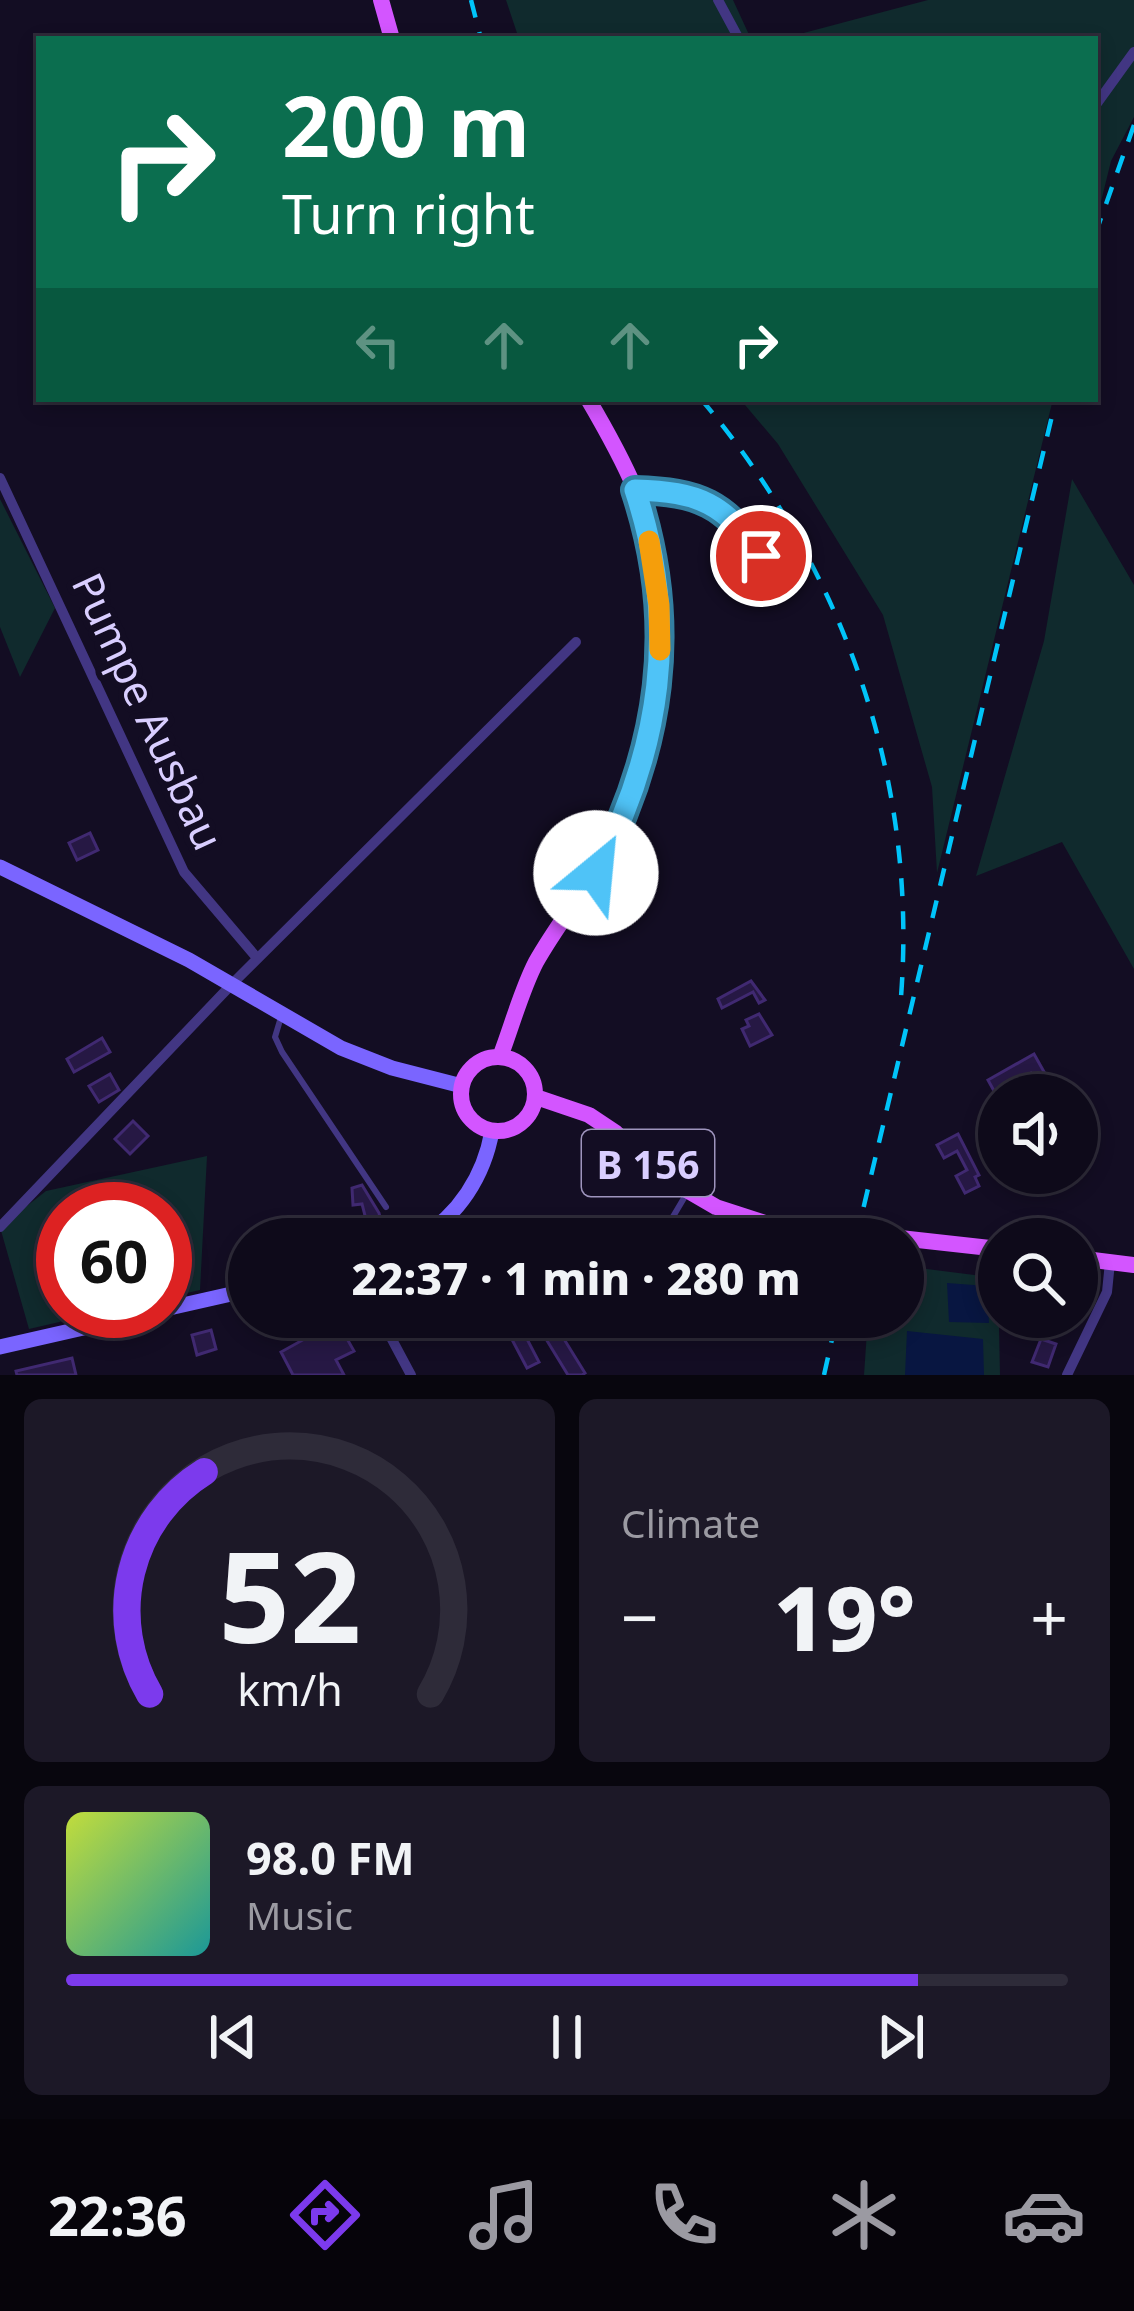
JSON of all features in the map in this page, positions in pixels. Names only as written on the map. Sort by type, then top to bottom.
[{"type":"main road","points":[[380,0],[391,36]]},
{"type":"main road","points":[[500,1057],[535,965],[596,873],[623,822],[656,705],[661,639],[652,556],[635,490],[590,402]]},
{"type":"main road","points":[[500,1057],[521,1064],[530,1074],[536,1097],[520,1124],[492,1131],[474,1122],[465,1110],[462,1086],[477,1063],[500,1057]]},
{"type":"main road","name":"B 156","points":[[536,1097],[589,1115],[687,1193],[716,1208],[765,1223],[978,1247]]},
{"type":"main road","points":[[1098,1260],[1134,1264]]},
{"type":"street","points":[[718,0],[737,36]]},
{"type":"street","points":[[1098,102],[1134,52]]},
{"type":"street","name":"Pumpe Ausbau","points":[[0,478],[184,872],[257,958]]},
{"type":"street","points":[[0,1227],[257,958],[577,642]]},
{"type":"street","points":[[0,867],[232,984],[341,1048],[392,1068],[462,1086]]},
{"type":"street","points":[[449,1218],[485,1159],[492,1131]]},
{"type":"street","points":[[1067,1375],[1107,1292],[1111,1262]]},
{"type":"street","points":[[192,1303],[228,1295]]},
{"type":"street","points":[[0,1347],[39,1338]]},
{"type":"street","points":[[391,1338],[411,1375]]},
{"type":"lane","points":[[635,490],[693,496],[721,508],[761,556]]},
{"type":"lane","points":[[282,1016],[275,1037],[282,1052],[386,1208]]},
{"type":"lane","points":[[671,1218],[687,1193]]},
{"type":"green space","points":[[506,0],[733,0],[750,36],[518,36]]},
{"type":"green space","points":[[928,0],[1134,0],[1134,117],[1111,161],[1098,214],[1098,36],[792,36]]},
{"type":"green space","points":[[743,402],[1052,402],[937,873],[932,787],[883,615],[778,444]]},
{"type":"green space","points":[[1072,479],[1134,585],[1134,969],[1062,842],[976,876],[1044,641]]},
{"type":"green space","points":[[0,499],[55,608],[20,677],[0,627]]},
{"type":"green space","points":[[207,1156],[200,1290],[192,1292],[192,1182],[87,1182]]},
{"type":"green space","points":[[36,1199],[36,1327],[29,1329],[0,1227]]},
{"type":"green space","points":[[924,1269],[978,1275],[978,1338],[999,1338],[1000,1375],[864,1375],[867,1338],[924,1338]]},
{"type":"water","points":[[947,1283],[978,1285],[978,1323],[949,1322]]},
{"type":"water","points":[[924,1333],[983,1339],[984,1375],[905,1375],[907,1338],[924,1338]]},
{"type":"building","points":[[90,833],[98,850],[77,860],[69,843]]},
{"type":"building","points":[[751,981],[765,1000],[759,1003],[753,992],[722,1008],[718,999]]},
{"type":"building","points":[[759,1014],[772,1035],[750,1046],[742,1029],[749,1026],[746,1020]]},
{"type":"building","points":[[102,1038],[110,1052],[74,1072],[67,1059]]},
{"type":"building","points":[[1034,1054],[1045,1074],[1031,1073],[999,1074]]},
{"type":"building","points":[[110,1074],[119,1090],[99,1102],[89,1086]]},
{"type":"building","points":[[133,1121],[148,1136],[130,1154],[115,1139]]},
{"type":"building","points":[[958,1134],[978,1173],[978,1186],[965,1193],[956,1176],[967,1170],[957,1151],[944,1158],[937,1145]]},
{"type":"building","points":[[362,1185],[380,1218],[366,1218],[362,1204],[353,1205],[352,1188]]},
{"type":"building","points":[[211,1330],[216,1349],[197,1355],[192,1335]]},
{"type":"building","points":[[306,1338],[347,1338],[354,1351],[336,1360],[344,1375],[293,1375],[281,1352]]},
{"type":"building","points":[[511,1338],[528,1338],[539,1362],[527,1368]]},
{"type":"building","points":[[563,1338],[585,1373],[568,1375],[546,1339]]},
{"type":"building","points":[[1041,1339],[1056,1344],[1048,1367],[1032,1362]]},
{"type":"building","points":[[72,1358],[76,1375],[17,1375],[16,1371]]},
{"type":"railway","points":[[471,0],[480,36]]},
{"type":"railway","points":[[1098,227],[1134,125]]},
{"type":"railway","points":[[703,402],[751,464],[794,532],[831,604],[860,678],[882,755],[897,834],[903,915],[901,997]]},
{"type":"railway","points":[[861,1218],[1055,402]]},
{"type":"railway","points":[[824,1375],[832,1338]]},
{"type":"slow traffic","points":[[649,541],[660,650]]},
{"type":"route","points":[[596,873],[623,822],[643,768],[659,674],[655,573],[635,490],[693,496],[721,508],[761,556]]}]
